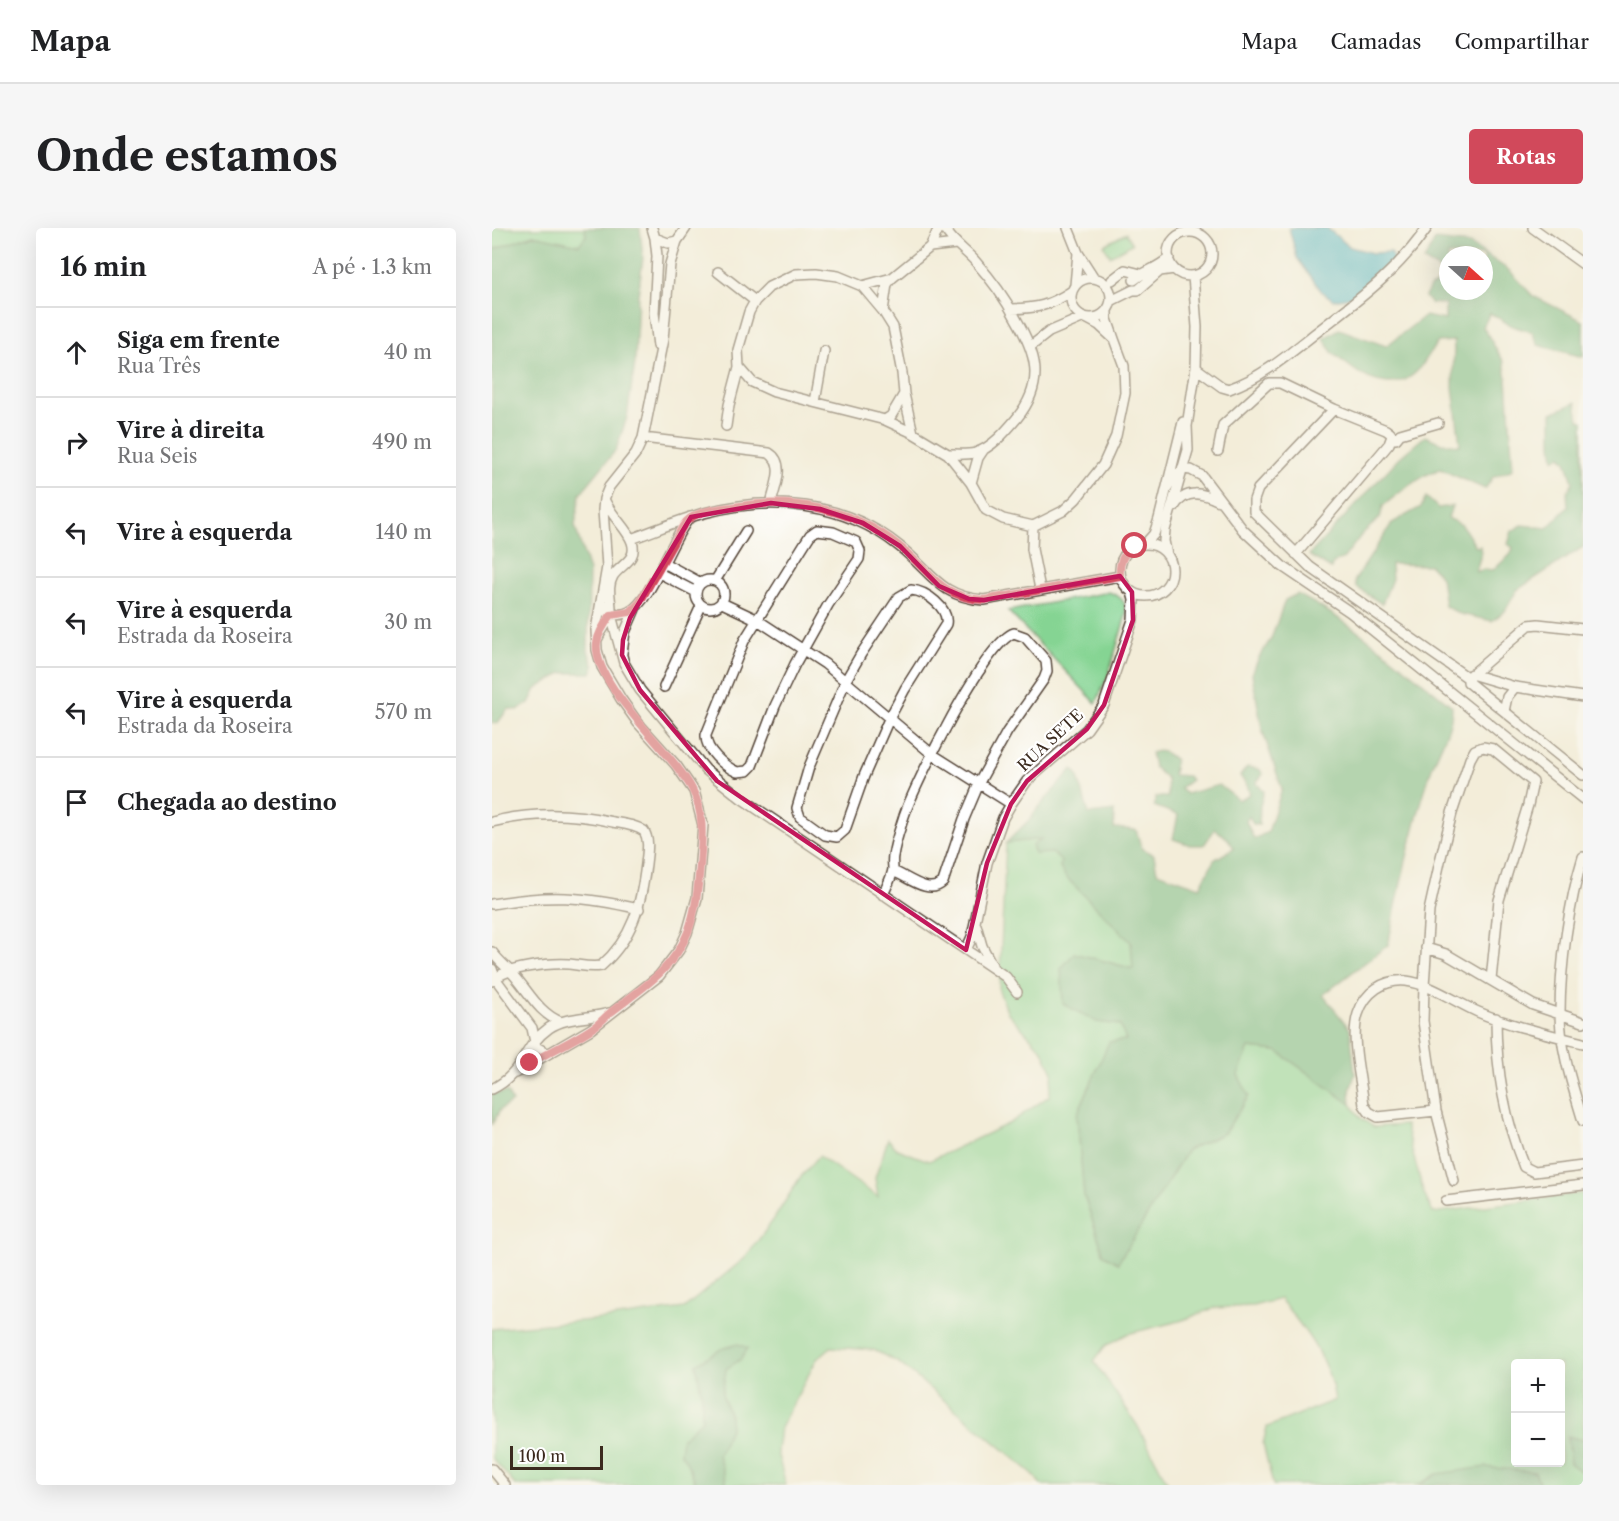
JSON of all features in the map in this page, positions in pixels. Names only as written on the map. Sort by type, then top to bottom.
[{"type":"street","points":[[652,228],[657,256],[654,313],[658,344],[657,369]]},
{"type":"street","points":[[515,1073],[597,1025],[659,976],[675,957],[687,933],[697,898],[703,825],[693,791],[686,777],[621,699],[598,658],[596,636],[607,567],[604,499],[609,487],[636,453],[643,438],[666,320],[670,264],[677,241],[686,228]]},
{"type":"street","points":[[883,311],[887,284],[930,247],[939,228]]},
{"type":"street","points":[[944,228],[991,278],[1011,309],[1031,346],[1035,375],[1030,397],[1009,427],[984,449],[978,458],[971,483]]},
{"type":"street","points":[[1068,228],[1078,253],[1094,278]]},
{"type":"street","points":[[1196,368],[1222,387],[1229,389],[1256,378],[1382,281],[1415,245],[1427,228]]},
{"type":"street","points":[[1533,228],[1583,264]]},
{"type":"street","points":[[1182,231],[1198,234],[1210,244],[1212,259],[1209,266],[1203,272],[1193,276],[1182,274],[1174,269],[1169,258],[1171,244],[1182,231]]},
{"type":"street","points":[[655,238],[668,243],[677,241]]},
{"type":"street","points":[[930,247],[957,244]]},
{"type":"street","points":[[1078,253],[1072,304],[1079,314],[1099,325],[1114,339]]},
{"type":"street","points":[[1031,346],[1049,332],[1084,317],[1097,317],[1120,296],[1123,290],[1161,266],[1169,258]]},
{"type":"street","points":[[1136,281],[1174,269]]},
{"type":"street","points":[[1011,309],[1036,308],[1051,304],[1080,280],[1094,278],[1108,281],[1125,270],[1136,281],[1138,290],[1120,296]]},
{"type":"street","points":[[718,272],[755,301]]},
{"type":"street","points":[[726,426],[739,367],[738,350],[742,331],[755,301],[769,287],[796,274],[827,273],[862,286],[893,327],[913,433]]},
{"type":"street","points":[[1167,555],[1160,548],[1145,544],[1135,546],[1124,556],[1120,565],[1120,576],[1124,585],[1141,596],[1151,595],[1164,588],[1170,579],[1171,564],[1164,541],[1188,450],[1187,426],[1196,368],[1197,327],[1193,276]]},
{"type":"street","points":[[862,286],[892,278]]},
{"type":"street","points":[[739,367],[752,382],[792,398],[885,420],[913,433],[948,454],[971,483],[986,510],[1003,519],[1033,526],[1063,511],[1076,499],[1103,465],[1116,436],[1125,393],[1124,366],[1107,319],[1110,290],[1108,281]]},
{"type":"street","points":[[815,402],[824,351]]},
{"type":"street","points":[[1218,451],[1224,424],[1269,383],[1280,383],[1394,435],[1438,423]]},
{"type":"street","points":[[885,420],[891,416],[904,394]]},
{"type":"street","points":[[1145,544],[1154,534],[1191,396]]},
{"type":"street","points":[[1334,409],[1258,489],[1254,500],[1254,512],[1310,567],[1469,676],[1515,687],[1583,697]]},
{"type":"street","points":[[1296,554],[1389,444],[1394,435]]},
{"type":"street","points":[[643,438],[769,453],[775,457],[779,465],[771,503]]},
{"type":"street","points":[[948,454],[973,454],[984,449]]},
{"type":"street","points":[[1188,450],[1195,468],[1243,530],[1282,566],[1350,612],[1583,799]]},
{"type":"street","points":[[1166,490],[1171,480],[1183,469],[1191,470],[1202,476]]},
{"type":"street","points":[[1170,515],[1178,501],[1191,494],[1202,494],[1221,502]]},
{"type":"street","points":[[604,499],[611,513],[631,539],[633,548],[627,563],[615,574],[610,585],[611,615],[622,655],[633,681],[694,757],[717,781],[1006,977],[1017,992]]},
{"type":"street","points":[[631,539],[691,516],[729,507],[771,503],[820,509],[863,523],[900,546],[939,586],[962,597],[984,600],[1120,576]]},
{"type":"street","points":[[622,655],[625,632],[636,607],[691,516]]},
{"type":"street","points":[[664,526],[675,535],[672,547]]},
{"type":"street","points":[[1033,526],[1032,549],[1040,589]]},
{"type":"street","points":[[605,536],[612,528],[624,530]]},
{"type":"street","points":[[823,530],[849,537],[860,546],[859,559],[828,605],[803,649],[775,706],[754,763],[747,771],[734,771],[711,751],[706,738],[736,660],[756,619],[812,533],[823,530]]},
{"type":"street","points":[[716,581],[746,531]]},
{"type":"street","points":[[664,563],[701,583]]},
{"type":"street","points":[[607,567],[613,570],[619,569]]},
{"type":"street","points":[[658,573],[696,592]]},
{"type":"street","points":[[708,580],[716,581],[724,592],[722,603],[712,609],[701,606],[696,592],[701,583],[708,580]]},
{"type":"street","points":[[917,591],[943,609],[947,617],[946,624],[889,719],[864,776],[843,833],[837,837],[829,836],[800,817],[797,808],[809,767],[846,680],[871,637],[904,592],[917,591]]},
{"type":"street","name":"RUA SETE","points":[[1132,592],[1133,620]]},
{"type":"street","name":"RUA SETE","points":[[966,950],[972,937],[987,863],[1003,818],[1027,781],[1094,722],[1104,705],[1133,620],[1151,595]]},
{"type":"street","points":[[601,602],[605,611],[611,615],[626,613],[636,607]]},
{"type":"street","points":[[722,603],[756,619],[803,649],[846,680],[932,754],[1011,804]]},
{"type":"street","points":[[664,687],[701,606]]},
{"type":"street","points":[[597,643],[601,630],[611,615]]},
{"type":"street","points":[[1583,629],[1529,625],[1469,676],[1468,682],[1583,775]]},
{"type":"street","points":[[883,895],[893,871],[892,857],[905,815],[932,754],[964,696],[1004,638],[1014,633],[1023,635],[1046,661],[1046,675],[1007,732],[979,785],[964,819],[946,878],[941,885],[929,888],[893,871]]},
{"type":"street","points":[[1504,711],[1507,697],[1515,687]]},
{"type":"street","points":[[1454,1180],[1436,1111],[1423,1021],[1426,948],[1429,911],[1452,813],[1470,759],[1475,750],[1483,747],[1493,749],[1533,782],[1499,900],[1491,980]]},
{"type":"street","points":[[492,822],[530,816],[573,815],[641,829],[647,836],[643,893],[639,909],[621,945],[602,966],[549,965],[493,976],[533,1030],[536,1047],[547,1053]]},
{"type":"street","points":[[1583,858],[1570,918],[1560,1014],[1570,1077],[1583,1121]]},
{"type":"street","points":[[492,904],[534,897],[563,896],[593,899],[639,909]]},
{"type":"street","points":[[975,918],[982,946],[988,960],[997,971]]},
{"type":"street","points":[[1426,948],[1446,954],[1533,1005],[1583,1022]]},
{"type":"street","points":[[492,952],[541,1010],[561,1022]]},
{"type":"street","points":[[1436,1111],[1378,1117],[1369,1112],[1364,1105],[1356,1043],[1357,1017],[1367,995],[1386,983],[1407,981],[1424,986],[1479,1012],[1583,1043]]},
{"type":"street","points":[[527,1021],[541,1010]]},
{"type":"street","points":[[492,1089],[506,1082],[515,1073],[535,1041],[550,1027],[576,1018],[599,1016],[611,1012]]},
{"type":"street","points":[[576,1018],[582,1028],[579,1036]]},
{"type":"street","points":[[1496,1018],[1500,1072],[1509,1118],[1524,1167],[1534,1172],[1583,1166]]},
{"type":"street","points":[[1446,1200],[1583,1185]]},
{"type":"street","points":[[492,1469],[505,1485]]},
{"type":"highlighted area","points":[[771,503],[820,509],[863,523],[900,546],[939,586],[969,599],[984,600],[1120,576],[1132,592],[1133,620],[1104,705],[1087,729],[1027,781],[1011,804],[987,863],[966,950],[717,781],[640,690],[622,655],[623,640],[630,618],[691,517]]},
{"type":"green space","points":[[492,228],[585,228],[586,236],[579,245],[533,235],[492,250]]},
{"type":"green space","points":[[585,228],[640,228],[643,258],[638,296],[635,363],[627,417],[616,450],[580,494],[575,526],[589,571],[588,651],[594,667],[591,673],[562,673],[536,689],[529,703],[518,710],[508,709],[497,724],[492,723],[492,250],[533,235],[579,245],[586,236]]},
{"type":"green space","points":[[1126,233],[1132,244],[1110,256],[1104,245]]},
{"type":"green space","points":[[1435,240],[1473,246],[1439,246],[1439,270],[1424,261]]},
{"type":"green space","points":[[1493,260],[1510,271],[1533,296],[1583,321],[1583,357],[1538,345],[1532,332],[1512,326],[1490,313],[1483,327],[1504,362],[1513,469],[1493,477],[1485,489],[1440,469],[1426,475],[1383,506],[1380,518],[1362,534],[1344,558],[1333,563],[1331,569],[1309,555],[1399,458],[1425,436],[1442,443],[1460,445],[1453,387],[1454,341],[1438,342],[1422,366],[1411,376],[1395,383],[1386,383],[1360,374],[1332,352],[1324,338],[1339,329],[1386,346],[1425,316],[1445,320],[1445,304],[1430,303],[1425,297],[1430,287],[1439,282],[1439,300],[1493,300]]},
{"type":"green space","points":[[1576,402],[1579,420],[1583,421],[1583,547],[1517,590],[1505,611],[1492,621],[1460,614],[1445,606],[1441,577],[1430,565],[1391,564],[1392,579],[1382,604],[1356,587],[1355,580],[1392,523],[1421,507],[1426,497],[1438,508],[1452,506],[1448,518],[1462,525],[1476,547],[1480,546],[1481,554],[1476,572],[1484,569],[1493,570],[1510,555],[1513,548],[1508,544],[1512,531],[1522,525],[1547,528],[1568,507],[1567,492],[1573,482],[1566,461],[1561,456],[1554,459],[1552,413]]},
{"type":"green space","points":[[1109,592],[1122,600],[1126,615],[1108,676],[1096,703],[1008,611]]},
{"type":"green space","points":[[1297,594],[1358,632],[1452,706],[1448,731],[1431,771],[1418,814],[1388,945],[1323,995],[1350,1029],[1355,1074],[1350,1091],[1351,1104],[1277,1051],[1249,1048],[1238,1075],[1249,1096],[1224,1133],[1187,1150],[1118,1263],[1104,1255],[1084,1195],[1077,1115],[1109,1042],[1126,1040],[1120,1025],[1097,1022],[1063,1004],[1061,969],[1074,953],[1133,969],[1131,942],[1065,876],[1060,868],[1061,861],[1052,853],[1035,854],[1032,846],[1041,839],[1006,843],[1032,817],[1072,769],[1077,774],[1089,814],[1114,811],[1114,828],[1136,830],[1142,849],[1154,855],[1157,872],[1200,887],[1214,860],[1234,848],[1228,839],[1215,829],[1204,845],[1190,845],[1173,839],[1178,815],[1154,806],[1156,797],[1168,797],[1167,779],[1154,767],[1151,753],[1158,751],[1166,753],[1175,760],[1173,775],[1188,776],[1191,780],[1180,788],[1186,794],[1219,785],[1239,800],[1250,794],[1240,776],[1247,767],[1259,769],[1263,774],[1256,783],[1264,791],[1259,825],[1253,824],[1249,816],[1246,821],[1254,839],[1268,832],[1282,789],[1262,729],[1252,674],[1259,657],[1271,639],[1285,600]]},
{"type":"green space","points":[[1042,839],[1061,861],[1060,868],[1065,876],[1131,942],[1134,969],[1074,953],[1097,1022],[1120,1025],[1126,1040],[1109,1043],[1077,1115],[1084,1195],[1104,1255],[1118,1263],[1187,1150],[1225,1133],[1248,1096],[1238,1075],[1249,1048],[1277,1051],[1351,1104],[1361,1118],[1374,1127],[1405,1125],[1424,1194],[1433,1213],[1583,1193],[1583,1440],[1567,1437],[1570,1463],[1583,1473],[1583,1485],[1540,1485],[1535,1472],[1437,1474],[1418,1485],[1273,1485],[1263,1444],[1267,1427],[1335,1400],[1328,1372],[1315,1346],[1280,1299],[1253,1306],[1214,1308],[1180,1321],[1127,1334],[1105,1346],[1094,1361],[1137,1425],[1169,1485],[1041,1485],[1033,1474],[899,1363],[874,1350],[831,1347],[817,1359],[780,1428],[777,1452],[786,1485],[727,1485],[718,1455],[730,1429],[730,1416],[722,1394],[726,1369],[741,1359],[696,1364],[702,1396],[702,1420],[682,1438],[686,1461],[697,1485],[515,1485],[492,1458],[492,1329],[603,1319],[684,1308],[745,1258],[774,1219],[799,1179],[819,1156],[878,1197],[875,1178],[888,1139],[897,1149],[929,1161],[1010,1123],[1049,1096],[1053,1072],[1043,1051],[1008,1013],[999,991],[1006,843]]},
{"type":"green space","points":[[507,1092],[512,1102],[500,1110],[492,1125],[492,1094]]},
{"type":"green space","points":[[738,1344],[748,1348],[741,1359],[726,1369],[722,1394],[730,1417],[730,1429],[718,1455],[727,1485],[697,1485],[680,1453],[682,1438],[702,1420],[702,1396],[696,1364],[721,1349]]},
{"type":"green space","points":[[1567,1436],[1583,1440],[1583,1473],[1570,1463]]},
{"type":"green space","points":[[1486,1467],[1535,1472],[1540,1485],[1418,1485],[1437,1474]]},
{"type":"water","points":[[1289,228],[1327,228],[1350,247],[1373,253],[1391,252],[1395,262],[1355,296],[1334,300],[1322,292],[1297,258]]},
{"type":"route","points":[[530,1063],[597,1025],[659,976],[679,950],[693,916],[702,845],[703,825],[700,808],[686,777],[621,699],[602,667],[597,650],[601,630],[606,622],[611,615],[630,612],[636,607],[664,563],[685,522],[691,516],[722,508],[771,503],[792,504],[835,512],[863,523],[889,538],[920,564],[939,586],[962,597],[977,600],[1120,576],[1121,561],[1135,546]]}]
